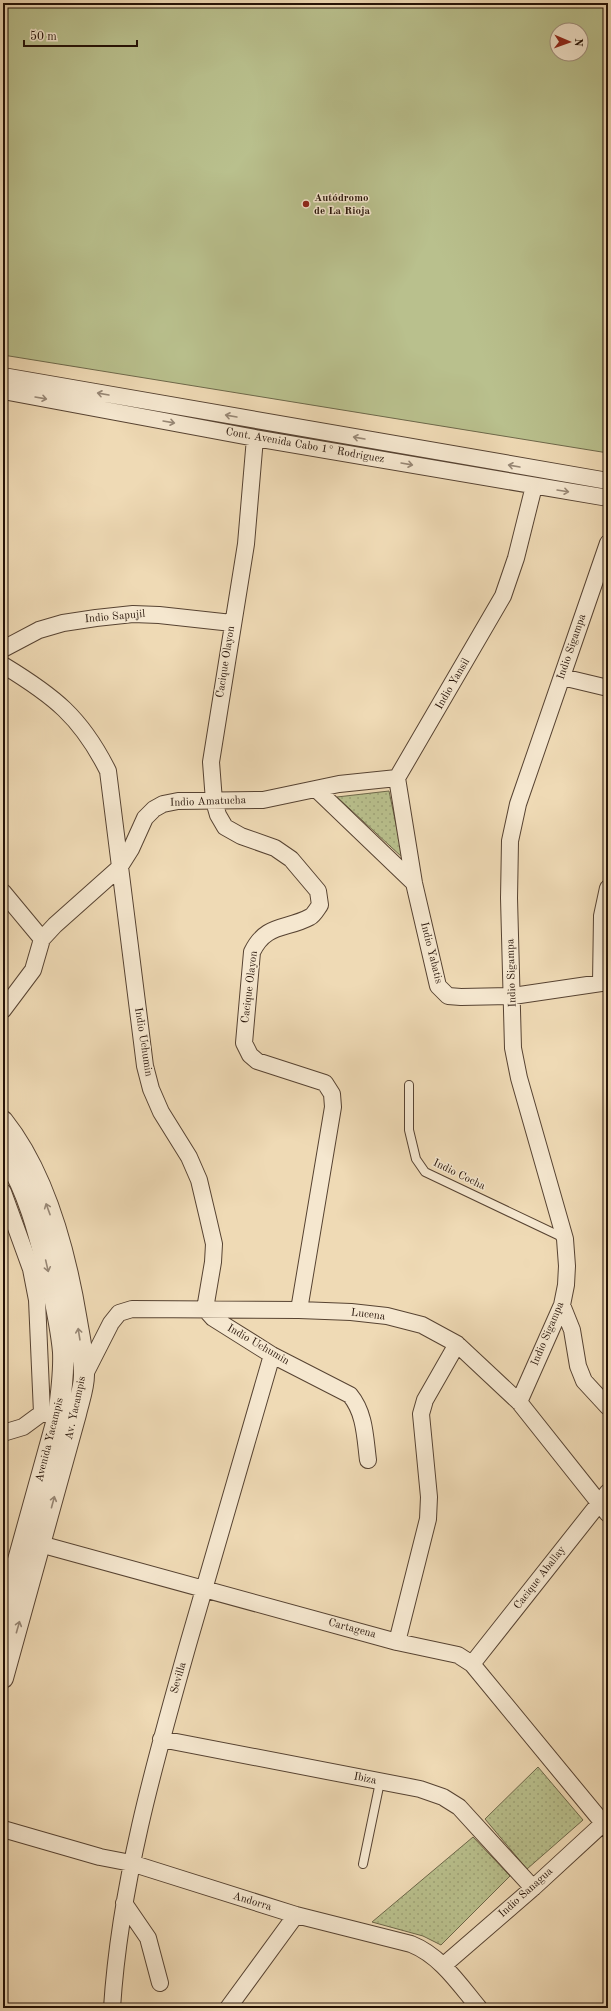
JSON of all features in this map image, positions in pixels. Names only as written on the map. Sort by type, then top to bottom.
[{"type":"street","name":"Cont. Avenida Cabo 1° Rodriguez","points":[[3,376],[608,482]]},
{"type":"street","name":"Cont. Avenida Cabo 1° Rodriguez","points":[[3,391],[255,438],[608,498]]},
{"type":"street","name":"Cacique Olayon","points":[[255,438],[246,544],[232,623],[211,762],[214,801],[218,815],[225,827],[241,836],[275,848],[290,859],[318,890],[320,905],[311,917],[267,932],[257,941],[252,952],[244,1043],[250,1055],[257,1061],[325,1084],[332,1094],[333,1107],[299,1310]]},
{"type":"street","name":"Indio Yansil","points":[[398,778],[503,596],[516,558],[534,486]]},
{"type":"street","name":"Indio Sigampa","points":[[519,1402],[562,1305],[566,1286],[565,1239],[519,1078],[513,1048],[513,996],[509,898],[510,841],[518,804],[608,543]]},
{"type":"street","name":"Indio Sapujil","points":[[3,649],[39,630],[63,623],[96,618],[133,614],[158,615],[232,623]]},
{"type":"street","name":"Indio Uchumin","points":[[3,665],[36,685],[78,722],[95,745],[108,771],[113,797],[119,868],[145,1066],[151,1089],[161,1112],[190,1157],[199,1180],[214,1244],[213,1262],[204,1309],[213,1318],[272,1354],[350,1395],[357,1403],[363,1419],[368,1460]]},
{"type":"street","points":[[562,677],[608,688]]},
{"type":"street","name":"Indio Amatucha","points":[[3,1010],[33,970],[42,939],[55,925],[119,868],[131,850],[145,818],[154,809],[163,804],[178,802],[263,800],[316,789],[398,778]]},
{"type":"street","points":[[398,778],[414,883]]},
{"type":"street","points":[[316,789],[414,883]]},
{"type":"street","name":"Indio Yabatis","points":[[414,883],[438,986],[448,996],[461,998],[513,996],[605,982]]},
{"type":"street","points":[[605,982],[602,916],[608,888]]},
{"type":"street","points":[[3,892],[42,939]]},
{"type":"street","name":"Av. Yacampis","points":[[3,1121],[29,1161],[62,1247],[73,1297],[84,1376],[76,1414],[32,1542],[3,1678]]},
{"type":"street","name":"Avenida Yacampis","points":[[3,1152],[22,1189],[41,1241],[58,1316],[63,1352],[63,1385],[50,1414],[32,1542],[3,1614]]},
{"type":"street","points":[[3,1192],[31,1269],[37,1300],[50,1414],[23,1427],[3,1433]]},
{"type":"street","points":[[562,1305],[572,1330],[578,1366],[584,1381],[608,1407]]},
{"type":"street","name":"Lucena","points":[[84,1376],[111,1323],[118,1313],[139,1308],[299,1310],[351,1312],[387,1316],[422,1325],[458,1344],[519,1402],[605,1503]]},
{"type":"street","points":[[397,1642],[428,1519],[429,1497],[421,1414],[425,1400],[458,1344]]},
{"type":"street","name":"Sevilla","points":[[112,2008],[121,1916],[161,1739],[272,1354]]},
{"type":"street","name":"Cacique Aballay","points":[[472,1664],[605,1503]]},
{"type":"street","name":"Cartagena","points":[[32,1542],[397,1642],[458,1655],[472,1664],[606,1824]]},
{"type":"street","name":"Ibiza","points":[[161,1739],[420,1789],[443,1797],[459,1807],[533,1888]]},
{"type":"street","name":"Indio Sanagua","points":[[444,1965],[606,1824]]},
{"type":"street","name":"Andorra","points":[[3,1829],[100,1857],[132,1863],[296,1915],[411,1944],[424,1949],[444,1965],[479,2008]]},
{"type":"street","points":[[124,1903],[148,1938],[160,1983]]},
{"type":"street","points":[[228,2008],[296,1915]]},
{"type":"lane","name":"Indio Cocha","points":[[409,1085],[409,1130],[416,1159],[425,1172],[565,1239]]},
{"type":"lane","points":[[362,1864],[380,1782]]},
{"type":"green space","name":"Autódromo de La Rioja","points":[[3,3],[608,3],[608,453],[3,355]]},
{"type":"green space","points":[[389,791],[403,858],[337,797]]},
{"type":"green space","points":[[538,1767],[583,1820],[527,1869],[485,1819]]},
{"type":"green space","points":[[473,1837],[510,1876],[441,1945],[423,1936],[372,1922]]},
{"type":"place","name":"Autódromo de La Rioja","points":[[306,204]]}]
